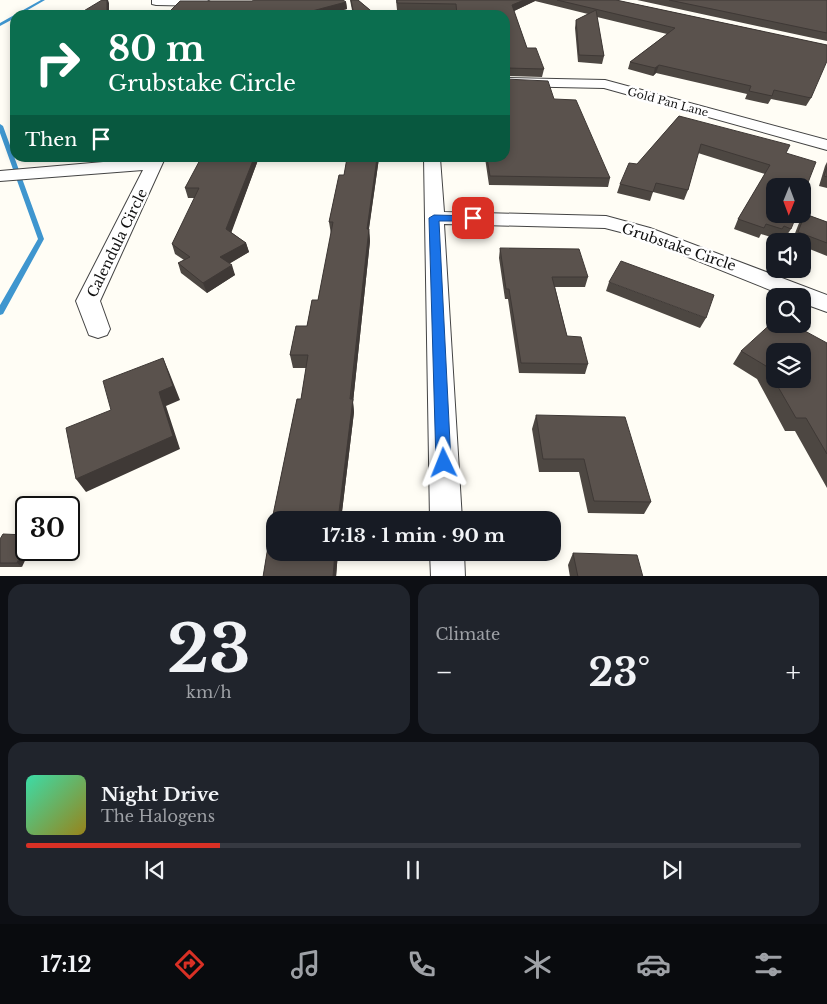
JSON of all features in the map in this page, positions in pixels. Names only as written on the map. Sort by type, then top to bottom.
[{"type":"street","points":[[146,10],[158,1],[215,3]]},
{"type":"street","name":"Gold Pan Lane","points":[[510,82],[604,84],[827,145]]},
{"type":"street","points":[[0,176],[147,162]]},
{"type":"street","name":"Calendula Circle","points":[[98,329],[88,301],[156,162]]},
{"type":"street","points":[[432,162],[446,511]]},
{"type":"street","name":"Grubstake Circle","points":[[434,218],[606,222],[643,232],[827,304]]},
{"type":"street","points":[[447,561],[448,576]]},
{"type":"building","points":[[102,0],[107,0],[107,10],[85,10]]},
{"type":"building","points":[[343,0],[346,2],[316,10],[171,10],[180,1]]},
{"type":"building","points":[[351,0],[358,0],[370,10],[353,10]]},
{"type":"building","points":[[397,0],[524,0],[512,5],[527,48],[536,48],[544,69],[510,68],[510,10],[457,10],[456,4],[397,3]]},
{"type":"building","points":[[557,0],[616,0],[827,45],[827,61],[811,98],[774,90],[772,96],[749,91],[751,86],[659,65],[655,68],[630,62],[675,28]]},
{"type":"building","points":[[669,0],[827,0],[827,33]]},
{"type":"building","points":[[596,10],[604,56],[579,55],[576,20]]},
{"type":"building","points":[[510,79],[548,81],[554,99],[576,100],[610,178],[490,176],[488,162],[510,162]]},
{"type":"building","points":[[679,116],[790,145],[786,153],[816,162],[810,178],[766,178],[766,223],[793,223],[791,229],[784,226],[782,229],[766,224],[764,228],[738,219],[770,165],[701,144],[688,190],[656,183],[653,192],[620,184],[629,163],[637,164]]},
{"type":"building","points":[[199,162],[252,162],[226,229],[246,243],[220,257],[232,265],[203,283],[178,263],[190,257],[172,244],[199,188],[185,188]]},
{"type":"building","points":[[346,162],[376,162],[367,229],[369,229],[350,399],[353,399],[339,511],[274,511],[297,399],[301,399],[308,355],[290,355],[296,326],[307,326],[312,300],[318,300],[333,222],[329,222],[339,175],[344,175]]},
{"type":"building","points":[[811,216],[827,222],[827,243],[811,237],[811,233],[798,232],[802,223],[811,223]]},
{"type":"building","points":[[500,248],[579,249],[588,277],[552,277],[567,336],[581,337],[588,364],[521,363]]},
{"type":"building","points":[[621,261],[714,295],[706,318],[609,282]]},
{"type":"building","points":[[766,328],[766,333],[809,333],[827,343],[827,454],[806,418],[796,418],[779,388],[811,388],[811,343],[766,343],[766,366],[741,351]]},
{"type":"building","points":[[163,358],[173,386],[159,392],[173,436],[76,479],[66,428],[111,410],[103,381]]},
{"type":"building","points":[[536,415],[625,417],[651,502],[594,501],[584,459],[543,459]]},
{"type":"building","points":[[3,534],[15,535],[15,561],[18,561],[17,563],[0,563],[0,539]]},
{"type":"building","points":[[573,553],[637,555],[643,576],[578,576]]},
{"type":"building","points":[[266,559],[266,561],[334,561],[333,576],[263,576]]},
{"type":"waterway","points":[[25,10],[43,0]]},
{"type":"waterway","points":[[0,25],[10,19]]},
{"type":"waterway","points":[[0,126],[10,154]]},
{"type":"waterway","points":[[0,312],[41,239],[13,162]]},
{"type":"route","points":[[444,463],[434,218],[473,218]]}]
